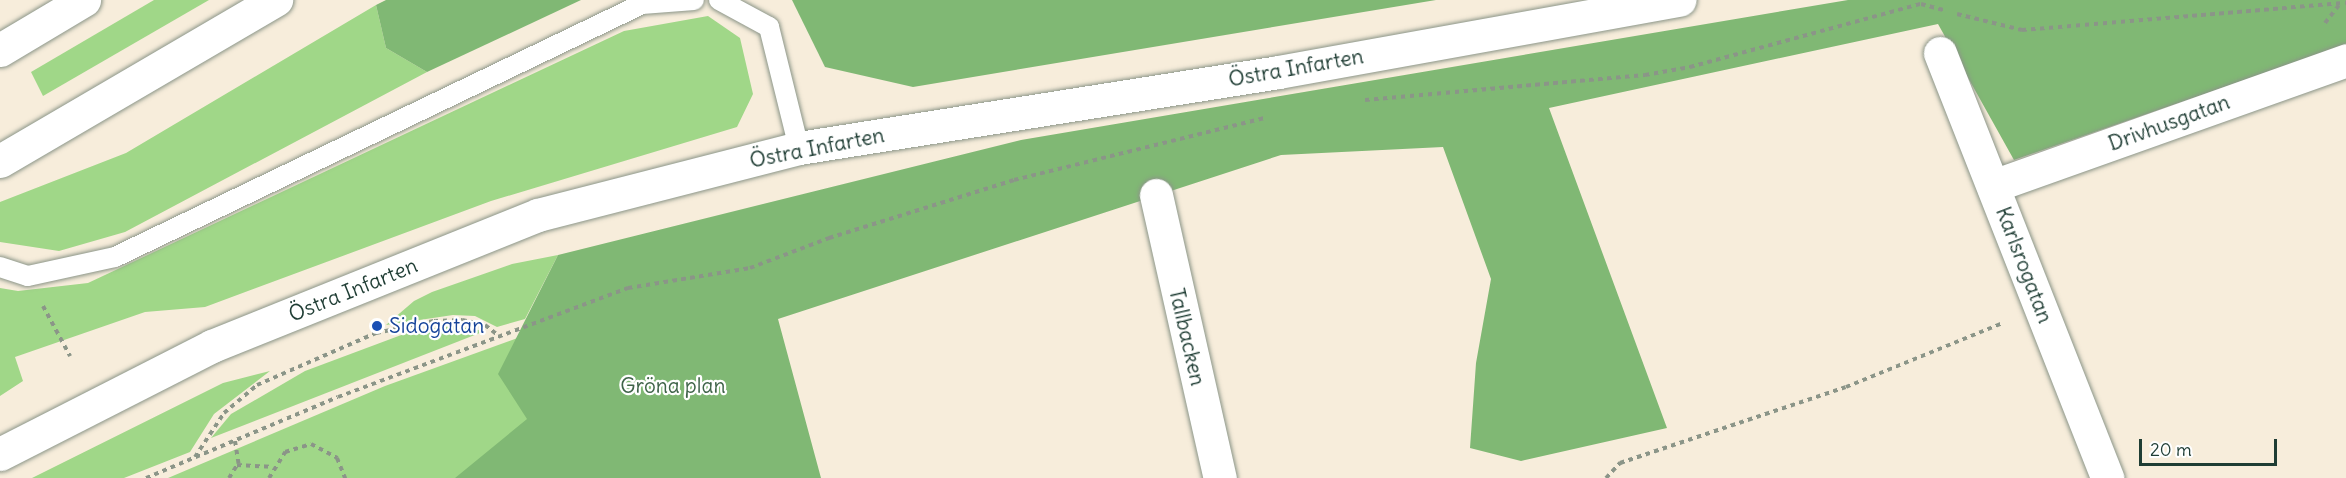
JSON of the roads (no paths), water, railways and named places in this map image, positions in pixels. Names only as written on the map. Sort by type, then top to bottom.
[{"type":"main road","points":[[0,50],[84,0]]},
{"type":"main road","points":[[0,161],[276,0]]},
{"type":"main road","name":"Östra Infarten","points":[[0,454],[212,346],[538,215],[799,148],[1278,72],[1680,0]]},
{"type":"main road","name":"Karlsrogatan","points":[[1940,53],[2107,478]]},
{"type":"main road","name":"Drivhusgatan","points":[[1993,186],[2346,60]]},
{"type":"main road","name":"Tallbacken","points":[[1156,195],[1220,478]]},
{"type":"lane","points":[[0,267],[27,276],[116,257],[642,4],[694,0]]},
{"type":"lane","points":[[719,0],[769,27],[799,148]]},
{"type":"place","name":"Sidogatan","points":[[377,326]]},
{"type":"park label","name":"Gröna plan","points":[[673,386]]}]
